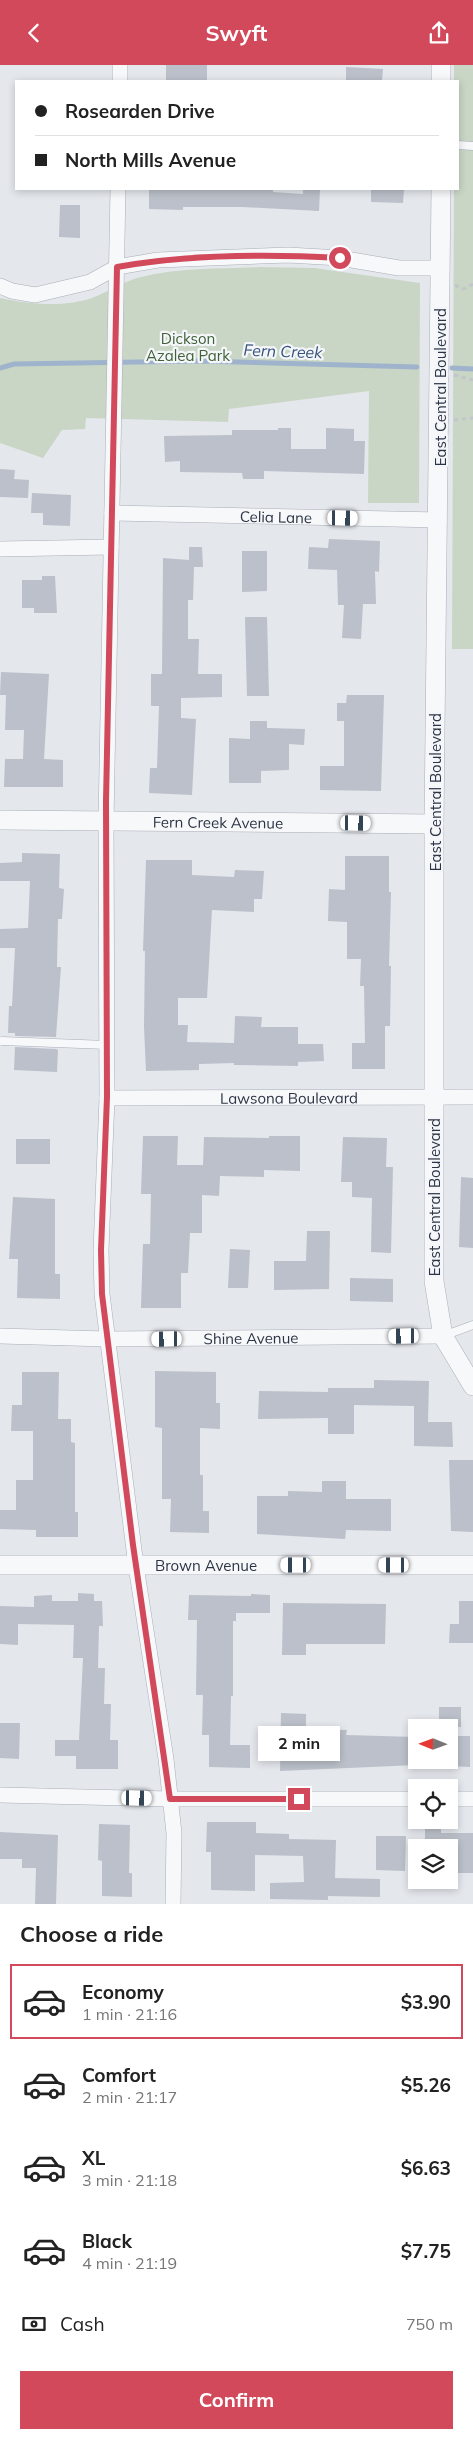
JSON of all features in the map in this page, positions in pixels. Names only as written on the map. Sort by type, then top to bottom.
[{"type":"street","points":[[120,65],[120,80]]},
{"type":"street","points":[[441,65],[441,80]]},
{"type":"street","points":[[118,190],[106,821],[107,1097],[101,1250],[102,1294],[136,1566],[174,1833],[173,1904]]},
{"type":"street","name":"East Central Boulevard","points":[[441,190],[445,275],[434,824],[434,1281],[443,1335],[473,1385]]},
{"type":"street","points":[[0,286],[12,291],[35,295],[90,282],[117,267],[158,260],[288,255],[340,258],[445,275]]},
{"type":"street","name":"Celia Lane","points":[[112,513],[439,520]]},
{"type":"street","points":[[0,549],[111,547]]},
{"type":"street","name":"Fern Creek Avenue","points":[[0,820],[434,824]]},
{"type":"street","name":"Lawsona Boulevard","points":[[107,1097],[473,1097]]},
{"type":"street","name":"Shine Avenue","points":[[0,1336],[108,1339],[443,1335]]},
{"type":"street","name":"Brown Avenue","points":[[0,1565],[473,1565]]},
{"type":"street","points":[[0,1795],[170,1799],[408,1799]]},
{"type":"street","points":[[458,1799],[473,1799]]},
{"type":"lane","points":[[459,145],[473,146]]},
{"type":"lane","points":[[2,1041],[107,1045]]},
{"type":"lane","points":[[443,1335],[473,1325]]},
{"type":"path","points":[[445,275],[463,289],[473,285]]},
{"type":"path","points":[[449,374],[473,380]]},
{"type":"path","points":[[448,421],[473,418]]},
{"type":"green space","points":[[454,65],[473,65],[473,649],[452,649],[454,190],[459,190],[459,80],[454,80]]},
{"type":"green space","name":"Dickson Azalea Park","points":[[260,267],[314,268],[420,283],[419,503],[368,503],[369,391],[229,409],[228,422],[86,418],[85,429],[62,430],[43,458],[0,443],[0,298],[46,304],[69,303],[92,298],[128,281],[170,271]]},
{"type":"building","points":[[166,65],[207,65],[207,80],[166,80]]},
{"type":"building","points":[[346,67],[383,69],[382,80],[346,80]]},
{"type":"building","points":[[149,190],[273,190],[273,192],[303,194],[303,190],[320,190],[319,211],[243,207],[183,207],[183,210],[149,209]]},
{"type":"building","points":[[371,190],[404,190],[403,203],[371,202]]},
{"type":"building","points":[[60,205],[80,205],[80,238],[59,237]]},
{"type":"building","points":[[278,428],[291,428],[291,449],[326,449],[326,428],[354,429],[354,441],[365,441],[364,474],[264,471],[264,479],[243,479],[242,473],[180,472],[180,461],[165,462],[164,436],[232,435],[232,430],[278,430]]},
{"type":"building","points":[[0,469],[15,470],[14,479],[29,480],[28,498],[0,497]]},
{"type":"building","points":[[32,493],[71,495],[70,526],[43,525],[43,513],[31,513]]},
{"type":"building","points":[[329,539],[380,541],[379,572],[375,571],[376,604],[363,604],[361,639],[342,638],[344,605],[338,605],[337,570],[308,569],[309,547],[328,548]]},
{"type":"building","points":[[189,547],[202,547],[203,567],[194,567],[193,600],[188,600],[188,639],[199,639],[198,674],[222,674],[222,697],[181,698],[181,718],[196,719],[192,795],[149,793],[150,768],[157,768],[159,706],[151,706],[151,674],[162,674],[163,558],[189,560]]},
{"type":"building","points":[[242,551],[267,551],[267,591],[242,592]]},
{"type":"building","points":[[42,576],[55,576],[57,613],[34,613],[34,608],[22,608],[22,580],[42,580]]},
{"type":"building","points":[[245,617],[267,617],[269,696],[247,696]]},
{"type":"building","points":[[1,672],[49,674],[44,759],[63,760],[63,787],[4,787],[5,759],[23,759],[24,730],[5,730],[6,695],[0,695]]},
{"type":"building","points":[[347,695],[384,695],[381,791],[320,790],[320,766],[344,766],[344,721],[337,721],[337,703],[346,703]]},
{"type":"building","points":[[250,721],[267,721],[267,728],[305,729],[304,745],[289,744],[289,770],[261,771],[261,783],[229,783],[229,738],[250,739]]},
{"type":"building","points":[[22,853],[60,854],[59,888],[64,889],[62,919],[58,919],[57,967],[61,967],[56,1037],[15,1036],[15,1033],[8,1033],[9,1006],[12,1006],[15,948],[0,948],[0,929],[28,928],[30,881],[0,881],[0,863],[22,862]]},
{"type":"building","points":[[345,856],[389,856],[389,892],[391,892],[390,1026],[385,1026],[385,1069],[352,1069],[352,1043],[365,1043],[364,986],[360,986],[361,959],[347,959],[347,922],[328,921],[329,889],[345,890]]},
{"type":"building","points":[[146,860],[192,860],[192,875],[234,877],[235,870],[264,871],[262,899],[254,899],[254,912],[212,910],[207,998],[178,998],[178,1025],[188,1025],[187,1042],[234,1043],[235,1016],[262,1017],[261,1027],[298,1027],[298,1044],[323,1044],[324,1061],[298,1062],[298,1066],[234,1065],[234,1063],[199,1064],[199,1070],[146,1071],[144,1027],[145,951],[143,951]]},
{"type":"building","points":[[15,1047],[58,1050],[57,1072],[14,1070]]},
{"type":"building","points":[[143,1136],[178,1136],[177,1165],[203,1165],[204,1137],[269,1138],[269,1136],[300,1136],[300,1171],[264,1170],[264,1177],[220,1176],[219,1196],[202,1195],[202,1233],[190,1233],[188,1273],[181,1273],[181,1308],[141,1308],[143,1244],[150,1244],[151,1194],[141,1194]]},
{"type":"building","points":[[343,1137],[387,1138],[386,1167],[393,1167],[391,1253],[371,1252],[372,1198],[352,1197],[352,1182],[341,1182]]},
{"type":"building","points":[[16,1139],[50,1139],[50,1164],[16,1164]]},
{"type":"building","points":[[461,1177],[473,1178],[473,1248],[459,1247]]},
{"type":"building","points":[[13,1197],[55,1199],[55,1274],[60,1274],[60,1299],[17,1298],[18,1259],[9,1259]]},
{"type":"building","points":[[307,1231],[330,1231],[329,1289],[274,1290],[274,1261],[306,1261]]},
{"type":"building","points":[[230,1249],[250,1250],[248,1288],[228,1288]]},
{"type":"building","points":[[350,1278],[393,1279],[393,1302],[350,1301]]},
{"type":"building","points":[[155,1371],[216,1372],[216,1403],[220,1403],[220,1429],[200,1428],[200,1475],[203,1475],[203,1511],[209,1511],[209,1533],[170,1532],[171,1499],[162,1499],[162,1428],[155,1427]]},
{"type":"building","points":[[22,1372],[59,1372],[58,1419],[71,1419],[71,1442],[75,1443],[75,1512],[78,1512],[78,1537],[36,1537],[36,1530],[0,1529],[0,1510],[16,1510],[16,1480],[33,1480],[33,1431],[11,1431],[12,1405],[22,1405]]},
{"type":"building","points":[[374,1380],[429,1381],[428,1422],[452,1422],[453,1447],[414,1446],[414,1406],[354,1405],[354,1434],[328,1434],[328,1418],[258,1419],[259,1391],[328,1392],[328,1388],[374,1388]]},
{"type":"building","points":[[449,1460],[473,1460],[473,1532],[451,1531]]},
{"type":"building","points":[[322,1481],[346,1481],[346,1499],[391,1499],[391,1531],[346,1530],[345,1539],[257,1534],[257,1496],[288,1496],[288,1491],[322,1492]]},
{"type":"building","points":[[78,1593],[94,1594],[94,1601],[102,1601],[103,1626],[99,1626],[98,1668],[105,1668],[104,1704],[111,1704],[110,1740],[118,1740],[118,1769],[76,1769],[76,1756],[55,1756],[55,1740],[79,1740],[83,1658],[73,1658],[74,1625],[18,1624],[18,1645],[0,1644],[0,1606],[34,1607],[34,1596],[52,1595],[52,1601],[78,1601]]},
{"type":"building","points":[[251,1594],[270,1595],[270,1613],[236,1613],[236,1621],[233,1621],[233,1696],[231,1696],[230,1745],[250,1745],[250,1768],[209,1767],[209,1735],[202,1735],[203,1695],[196,1695],[197,1620],[188,1620],[189,1595],[251,1596]]},
{"type":"building","points":[[459,1601],[473,1601],[473,1643],[449,1643],[450,1624],[459,1624]]},
{"type":"building","points":[[283,1603],[386,1604],[385,1644],[306,1644],[306,1655],[282,1655]]},
{"type":"building","points":[[439,1707],[461,1707],[461,1727],[458,1727],[458,1719],[439,1719]]},
{"type":"building","points":[[281,1713],[306,1714],[306,1729],[347,1730],[346,1735],[408,1737],[408,1765],[280,1771]]},
{"type":"building","points":[[0,1723],[20,1723],[19,1759],[0,1758]]},
{"type":"building","points":[[458,1736],[470,1736],[470,1767],[458,1766]]},
{"type":"building","points":[[207,1822],[256,1822],[256,1833],[289,1834],[289,1839],[336,1840],[335,1878],[380,1879],[380,1897],[328,1896],[328,1900],[270,1899],[270,1883],[304,1882],[303,1856],[255,1855],[255,1891],[211,1890],[211,1852],[206,1852]]},
{"type":"building","points":[[99,1824],[130,1825],[129,1873],[132,1873],[132,1897],[102,1896],[102,1861],[98,1860]]},
{"type":"building","points":[[425,1829],[441,1829],[441,1833],[473,1833],[473,1873],[458,1873],[458,1839],[425,1839]]},
{"type":"building","points":[[0,1832],[58,1835],[56,1904],[35,1904],[36,1868],[22,1868],[22,1859],[0,1859]]},
{"type":"building","points":[[376,1836],[406,1836],[405,1871],[376,1870]]},
{"type":"waterway","name":"Fern Creek","points":[[0,368],[14,364],[201,361],[417,367]]},
{"type":"waterway","name":"Fern Creek","points":[[452,368],[473,369]]},
{"type":"route","points":[[299,1799],[170,1799],[166,1759],[133,1545],[102,1294],[101,1250],[107,1097],[106,801],[117,267],[158,260],[288,255],[340,258]]}]
